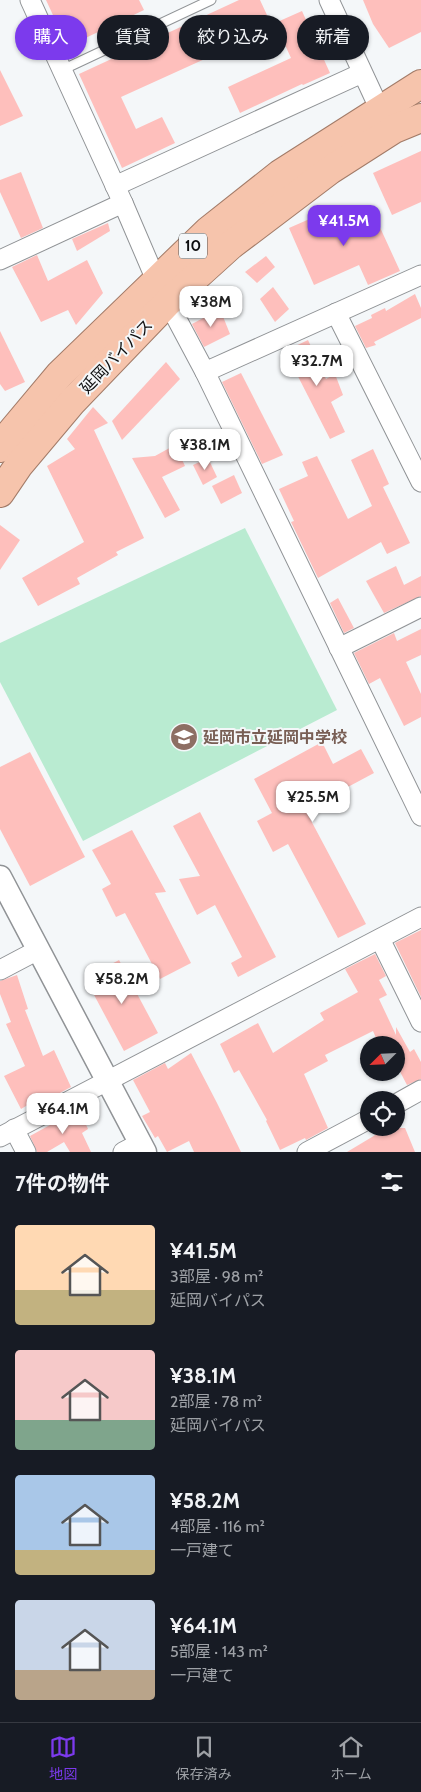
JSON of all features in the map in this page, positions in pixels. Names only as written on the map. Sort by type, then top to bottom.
[{"type":"highway","name":"延岡バイパス","points":[[0,493],[19,465],[162,291],[208,231],[280,174],[421,84]]},
{"type":"highway","name":"延岡バイパス","points":[[0,448],[60,374],[162,291],[231,244],[330,170],[394,130],[421,118]]},
{"type":"street","points":[[30,0],[162,291],[205,372],[421,816]]},
{"type":"street","points":[[329,0],[380,110]]},
{"type":"street","points":[[115,186],[362,73]]},
{"type":"street","points":[[0,260],[123,203]]},
{"type":"street","points":[[205,372],[421,275]]},
{"type":"street","points":[[336,313],[421,482]]},
{"type":"street","points":[[339,648],[421,607]]},
{"type":"street","points":[[0,877],[108,1082],[136,1149]]},
{"type":"street","points":[[26,1152],[7,1133],[108,1082],[421,917]]},
{"type":"street","points":[[380,938],[421,1022]]},
{"type":"street","points":[[0,970],[38,950]]},
{"type":"street","points":[[405,1100],[420,1094]]},
{"type":"street","points":[[307,1152],[340,1144],[360,1127]]},
{"type":"lane","points":[[62,70],[211,0]]},
{"type":"green space","points":[[245,528],[337,710],[83,841],[0,682],[0,643]]},
{"type":"building","points":[[46,0],[139,0],[144,10],[134,15],[97,15],[97,33],[87,37],[87,15],[53,15]]},
{"type":"building","points":[[239,0],[260,0],[267,15],[207,15]]},
{"type":"building","points":[[363,0],[421,0],[421,32],[389,48],[373,24]]},
{"type":"building","points":[[302,11],[304,15],[297,15],[297,60],[324,60],[330,73],[240,113],[228,87],[291,58],[287,49],[287,18]]},
{"type":"building","points":[[179,28],[179,60],[203,60],[121,97],[136,129],[162,117],[175,143],[122,168],[79,74],[109,60],[169,60],[169,32]]},
{"type":"building","points":[[0,70],[23,116],[0,126]]},
{"type":"building","points":[[421,151],[421,202],[392,215],[373,173]]},
{"type":"building","points":[[21,172],[43,228],[21,238],[0,192],[0,180]]},
{"type":"building","points":[[330,210],[337,226],[372,210],[400,271],[368,285],[359,265],[314,285],[289,228]]},
{"type":"building","points":[[108,223],[110,231],[77,251],[72,239]]},
{"type":"building","points":[[37,255],[48,281],[87,260],[103,293],[76,325],[68,310],[41,322],[12,267]]},
{"type":"building","points":[[266,256],[275,267],[257,283],[245,272]]},
{"type":"building","points":[[273,287],[289,309],[275,322],[260,299]]},
{"type":"building","points":[[415,294],[421,308],[421,318],[374,342],[376,345],[366,348],[355,326],[372,318],[371,315],[385,308],[386,311]]},
{"type":"building","points":[[220,309],[230,334],[204,347],[192,324]]},
{"type":"building","points":[[0,331],[25,382],[5,391],[0,384]]},
{"type":"building","points":[[308,340],[326,379],[335,374],[343,395],[331,402],[345,432],[330,439],[285,351]]},
{"type":"building","points":[[166,362],[180,379],[122,440],[112,421]]},
{"type":"building","points":[[241,373],[283,455],[262,464],[222,382]]},
{"type":"building","points":[[93,407],[108,423],[94,430],[144,538],[116,552],[118,555],[77,578],[80,584],[38,606],[22,578],[84,542],[47,466],[75,449],[67,439]]},
{"type":"building","points":[[175,445],[185,466],[162,477],[180,510],[165,518],[132,458],[155,456]]},
{"type":"building","points":[[373,449],[389,484],[383,487],[410,543],[387,554],[381,542],[318,578],[291,522],[294,521],[279,489],[308,476],[302,462],[317,456],[348,519],[372,506],[351,460]]},
{"type":"building","points":[[208,458],[217,477],[203,485],[193,465]]},
{"type":"building","points":[[234,475],[242,493],[221,504],[212,486]]},
{"type":"building","points":[[0,525],[20,540],[0,570]]},
{"type":"building","points":[[396,566],[404,585],[421,576],[421,596],[384,613],[366,581]]},
{"type":"building","points":[[338,598],[354,628],[344,633],[330,603]]},
{"type":"building","points":[[421,629],[421,655],[406,662],[421,694],[421,717],[404,726],[380,678],[369,684],[354,653],[394,633],[397,641]]},
{"type":"building","points":[[322,742],[333,764],[361,749],[374,773],[346,788],[348,791],[307,813],[366,924],[338,938],[288,844],[273,852],[257,821],[272,813],[254,779]]},
{"type":"building","points":[[30,752],[85,857],[30,886],[0,829],[0,767]]},
{"type":"building","points":[[200,812],[276,957],[238,977],[231,963],[242,957],[215,905],[197,915],[179,879],[200,876],[173,826]]},
{"type":"building","points":[[132,830],[166,892],[155,893],[191,963],[160,979],[125,913],[116,917],[102,889],[111,884],[92,850]]},
{"type":"building","points":[[421,930],[421,997],[395,943]]},
{"type":"building","points":[[375,954],[386,976],[379,980],[387,995],[379,999],[396,1035],[396,1027],[401,1036],[375,1036],[373,1031],[360,1036],[325,1055],[328,1061],[304,1074],[328,1128],[306,1140],[305,1138],[280,1150],[267,1120],[239,1070],[234,1073],[220,1044],[258,1023],[273,1053],[324,1020],[320,1013],[358,992],[345,969]]},
{"type":"building","points":[[119,960],[158,1033],[124,1051],[85,978]]},
{"type":"building","points":[[17,975],[28,1009],[25,1010],[43,1056],[54,1050],[71,1087],[43,1102],[41,1097],[21,1109],[4,1076],[25,1066],[6,1024],[11,1022],[0,994],[0,981]]},
{"type":"building","points":[[405,1043],[410,1052],[414,1049],[421,1062],[421,1079],[407,1085],[405,1081]]},
{"type":"building","points":[[191,1053],[241,1152],[194,1152],[189,1141],[167,1152],[158,1136],[155,1138],[142,1116],[150,1112],[133,1080],[165,1063],[168,1069]]},
{"type":"building","points":[[79,1109],[88,1129],[82,1133],[91,1152],[70,1152],[64,1142],[47,1152],[37,1152],[30,1136]]},
{"type":"building","points":[[405,1128],[415,1152],[347,1152],[374,1136],[405,1136]]},
{"type":"place","name":"延岡市立延岡中学校","points":[[184,737]]}]
